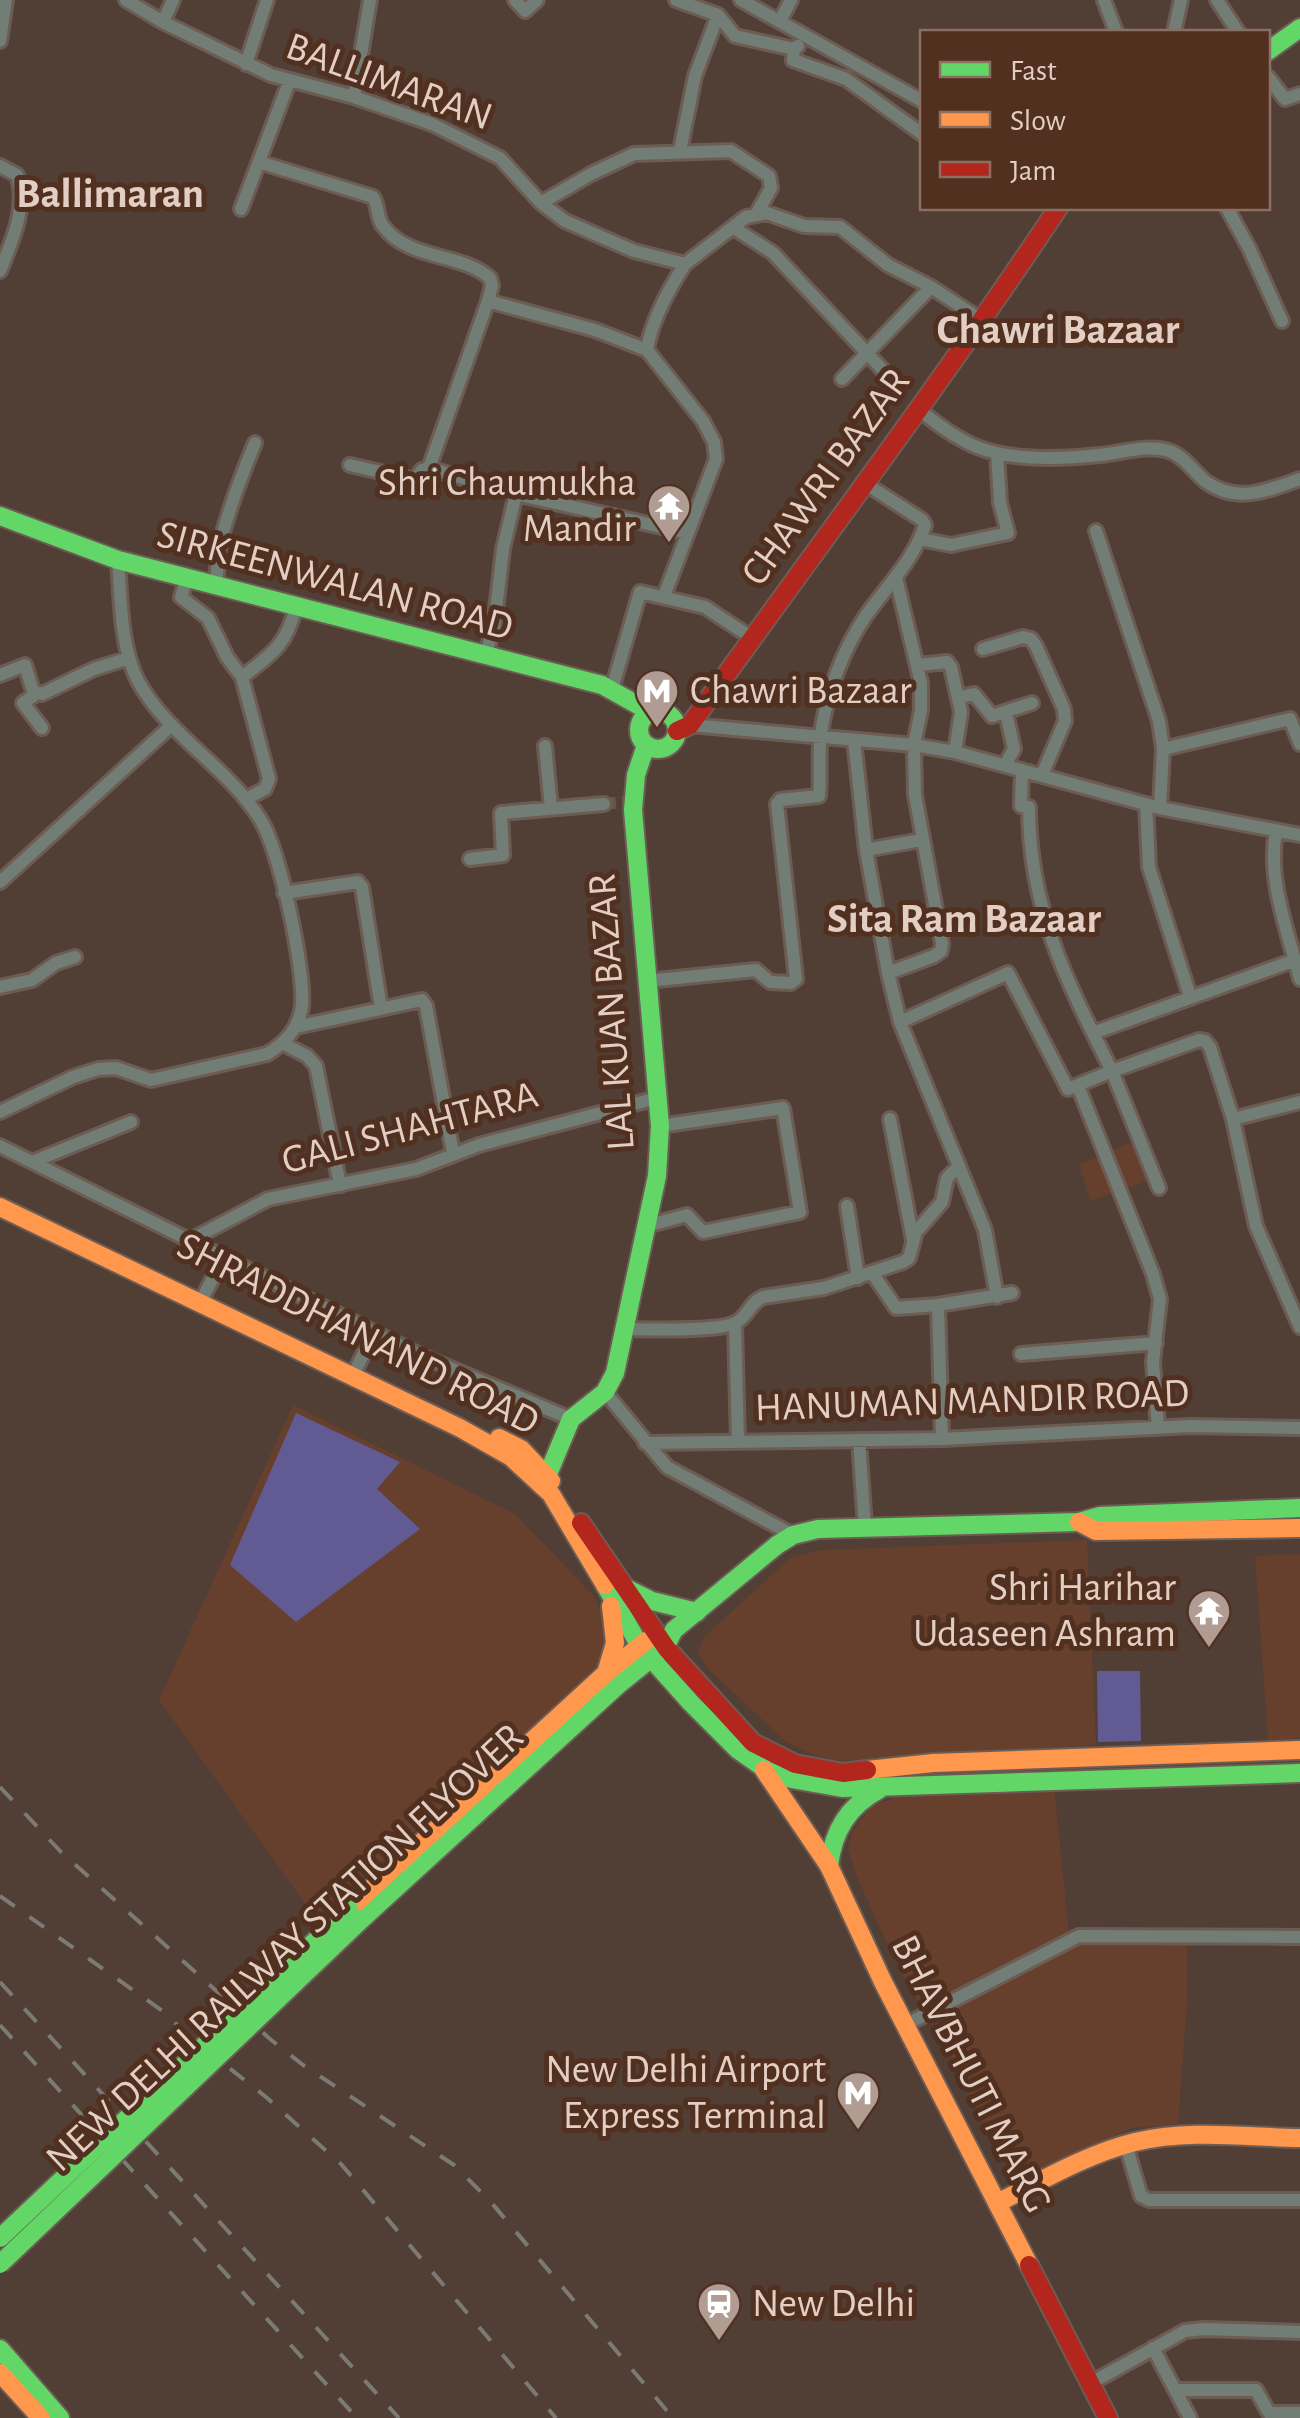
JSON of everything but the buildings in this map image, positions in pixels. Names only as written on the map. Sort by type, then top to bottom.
[{"type":"street","points":[[0,41],[6,0]]},
{"type":"street","name":"BALLIMARAN","points":[[126,0],[162,22],[289,82],[354,97],[432,124],[492,153],[564,221],[634,251],[685,264]]},
{"type":"street","points":[[162,22],[173,0]]},
{"type":"street","points":[[246,64],[267,0]]},
{"type":"street","points":[[354,97],[370,0]]},
{"type":"street","points":[[515,0],[525,11],[537,0]]},
{"type":"street","points":[[676,0],[718,15],[735,36],[794,49]]},
{"type":"street","points":[[741,0],[920,100]]},
{"type":"street","points":[[780,21],[791,0]]},
{"type":"street","points":[[1104,0],[1115,30]]},
{"type":"street","points":[[1174,30],[1181,0]]},
{"type":"street","points":[[1217,0],[1237,30]]},
{"type":"street","points":[[680,151],[695,76],[718,15]]},
{"type":"street","points":[[1270,50],[1300,28]]},
{"type":"street","points":[[808,37],[794,49],[792,60],[846,80],[920,133]]},
{"type":"street","points":[[1270,80],[1284,99],[1300,94]]},
{"type":"street","points":[[241,208],[289,82]]},
{"type":"street","points":[[541,203],[625,158],[680,151],[731,152],[762,169],[772,183],[757,213],[685,264],[658,316],[647,350]]},
{"type":"street","points":[[259,162],[375,198],[380,220],[395,238],[488,276],[492,286],[488,301],[429,468]]},
{"type":"street","points":[[0,166],[17,175],[21,193],[18,221],[0,271]]},
{"type":"street","name":"CHAWRI BAZAR","points":[[684,728],[983,322],[1051,210]]},
{"type":"street","points":[[1228,210],[1282,322]]},
{"type":"street","points":[[757,213],[804,226],[840,227],[888,265],[932,287],[983,322]]},
{"type":"street","points":[[734,228],[773,253],[897,385]]},
{"type":"street","points":[[842,379],[932,287]]},
{"type":"street","points":[[488,301],[595,330],[647,350],[704,421],[714,442],[716,459],[664,596]]},
{"type":"street","points":[[918,410],[956,436],[998,453],[1089,456],[1169,451],[1206,481],[1226,493],[1243,496],[1300,479]]},
{"type":"street","points":[[215,586],[219,572],[216,559],[234,492],[255,443]]},
{"type":"street","points":[[920,539],[951,545],[1008,533],[1000,503],[998,453]]},
{"type":"street","points":[[350,465],[414,480],[429,468],[516,494],[688,534]]},
{"type":"street","points":[[647,981],[756,970],[773,984],[794,982],[777,804],[780,800],[819,796],[820,735],[848,647],[864,618],[896,578],[920,539],[924,525],[862,482]]},
{"type":"street","points":[[485,656],[494,626],[503,548],[516,494]]},
{"type":"street","name":"SIRKEENWALAN ROAD","points":[[0,516],[118,560],[612,689],[652,713]]},
{"type":"street","points":[[1096,531],[1152,696],[1163,749],[1153,806],[1149,867],[1190,996]]},
{"type":"street","points":[[0,1112],[60,1082],[98,1070],[116,1068],[151,1080],[267,1054],[284,1044],[296,1027],[302,1006],[297,952],[263,822],[246,799],[152,702],[129,658],[118,560]]},
{"type":"street","points":[[187,578],[182,597],[208,618],[227,657],[242,677],[269,779],[265,788],[246,799]]},
{"type":"street","points":[[888,973],[941,951],[942,943],[921,840],[914,745],[921,710],[918,666],[896,578]]},
{"type":"street","points":[[612,689],[638,594],[643,591],[705,607],[752,638]]},
{"type":"street","points":[[242,677],[278,650],[290,629],[296,606]]},
{"type":"street","points":[[983,649],[1024,637],[1036,646],[1064,709],[1065,721],[1042,775]]},
{"type":"street","points":[[42,728],[22,703],[129,658]]},
{"type":"street","points":[[918,666],[947,662],[960,697],[955,752]]},
{"type":"street","points":[[0,675],[24,665],[36,694]]},
{"type":"street","points":[[960,697],[978,696],[992,716],[1032,703]]},
{"type":"street","points":[[1005,766],[1014,750],[1006,712]]},
{"type":"street","points":[[684,728],[664,748],[646,744],[640,727],[652,713],[671,716],[684,728],[820,735],[914,745],[955,752],[1153,806],[1300,835]]},
{"type":"street","points":[[1163,749],[1290,719],[1300,744]]},
{"type":"street","points":[[0,882],[172,725]]},
{"type":"street","points":[[854,740],[866,850],[900,1022],[985,1230],[996,1296]]},
{"type":"street","name":"LAL KUAN BAZAR","points":[[605,1392],[615,1373],[657,1176],[658,1098],[629,802],[646,744]]},
{"type":"street","points":[[546,746],[551,808]]},
{"type":"street","points":[[1022,770],[1021,806],[1029,807],[1029,852],[1038,904],[1158,1188]]},
{"type":"street","points":[[470,859],[504,855],[501,814],[604,804]]},
{"type":"street","points":[[1276,832],[1272,850],[1276,879],[1300,979]]},
{"type":"street","points":[[866,850],[921,840]]},
{"type":"street","points":[[284,894],[358,882],[362,887],[381,1008]]},
{"type":"street","points":[[0,988],[32,980],[75,957]]},
{"type":"street","points":[[1093,1033],[1295,960]]},
{"type":"street","points":[[900,1022],[1008,973],[1073,1087],[1153,1274],[1160,1300],[1153,1382],[1158,1428]]},
{"type":"street","points":[[296,1027],[422,1000],[454,1153]]},
{"type":"street","points":[[1073,1087],[1205,1041],[1233,1119],[1256,1226],[1296,1309],[1300,1327]]},
{"type":"street","points":[[284,1044],[307,1056],[316,1066],[340,1185]]},
{"type":"street","name":"GALI SHAHTARA","points":[[187,1242],[268,1199],[416,1169],[454,1153],[658,1098]]},
{"type":"street","points":[[1233,1119],[1300,1102]]},
{"type":"street","points":[[646,1226],[688,1215],[703,1232],[800,1212],[783,1108],[660,1126]]},
{"type":"street","points":[[624,1329],[728,1326],[744,1317],[755,1301],[824,1288],[873,1274],[909,1258],[913,1240],[890,1120]]},
{"type":"street","points":[[32,1162],[131,1122]]},
{"type":"street","points":[[0,1146],[374,1332],[571,1419]]},
{"type":"street","points":[[913,1240],[942,1202],[944,1185],[958,1167]]},
{"type":"street","name":"SHRADDHANAND ROAD","points":[[0,1194],[521,1449],[545,1482]]},
{"type":"street","points":[[846,1206],[858,1278]]},
{"type":"street","name":"SHRADDHANAND ROAD","points":[[0,1207],[460,1428],[510,1457],[566,1498],[614,1587],[657,1643]]},
{"type":"street","points":[[204,1294],[223,1259]]},
{"type":"street","points":[[873,1274],[896,1308],[1012,1293]]},
{"type":"street","points":[[938,1305],[942,1439]]},
{"type":"street","points":[[735,1323],[738,1442]]},
{"type":"street","points":[[356,1368],[374,1332]]},
{"type":"street","points":[[1020,1354],[1156,1343]]},
{"type":"street","points":[[545,1482],[571,1419],[605,1392],[667,1467],[793,1535],[818,1529],[1079,1522],[1100,1516],[1300,1508]]},
{"type":"street","name":"HANUMAN MANDIR ROAD","points":[[646,1444],[942,1439],[1256,1425],[1300,1428]]},
{"type":"street","points":[[859,1440],[865,1527]]},
{"type":"street","points":[[1079,1522],[1096,1530],[1300,1528]]},
{"type":"street","name":"NEW DELHI RAILWAY STATION FLYOVER","points":[[0,2238],[612,1679],[793,1535]]},
{"type":"street","points":[[697,1612],[614,1587],[612,1679],[662,1679],[678,1689],[763,1768],[810,1786],[1300,1773]]},
{"type":"street","points":[[657,1643],[678,1689]]},
{"type":"street","points":[[657,1643],[753,1743],[795,1764],[830,1772],[1062,1756],[1300,1750]]},
{"type":"street","name":"BHAVBHUTI MARG","points":[[763,1768],[829,1866],[855,1926],[1108,2418]]},
{"type":"street","points":[[829,1866],[832,1841],[847,1814],[885,1786]]},
{"type":"street","name":"NEW DELHI RAILWAY STATION FLYOVER","points":[[0,2264],[356,1913]]},
{"type":"street","points":[[906,2025],[1079,1936],[1300,1937]]},
{"type":"street","points":[[999,2202],[1126,2145],[1169,2137],[1300,2138]]},
{"type":"street","points":[[1126,2145],[1141,2196],[1149,2200],[1300,2200]]},
{"type":"street","points":[[1091,2383],[1185,2331],[1204,2328],[1300,2332]]},
{"type":"street","points":[[0,2348],[60,2418]]},
{"type":"street","points":[[1153,2348],[1190,2418]]},
{"type":"street","points":[[0,2373],[41,2418]]},
{"type":"street","points":[[1176,2390],[1256,2390],[1269,2413],[1300,2413]]},
{"type":"shaded area","points":[[1137,1140],[1152,1179],[1123,1190],[1108,1152]]},
{"type":"shaded area","points":[[1102,1155],[1118,1192],[1090,1201],[1079,1164]]},
{"type":"shaded area","points":[[293,1405],[515,1514],[593,1595],[607,1626],[603,1663],[316,1919],[159,1700]]},
{"type":"shaded area","points":[[296,1413],[400,1462],[377,1489],[420,1529],[296,1622],[230,1565]]},
{"type":"shaded area","points":[[1087,1540],[1096,1745],[841,1761],[816,1756],[785,1741],[708,1669],[698,1651],[704,1637],[790,1558],[821,1550]]},
{"type":"shaded area","points":[[1300,1554],[1300,1738],[1268,1740],[1255,1556]]},
{"type":"shaded area","points":[[1097,1671],[1140,1671],[1141,1741],[1098,1742]]},
{"type":"shaded area","points":[[1054,1787],[1069,1935],[1187,1931],[1187,2003],[1178,2124],[1132,2128],[1014,2184],[930,2014],[1051,1944],[920,2006],[892,1955],[848,1849],[852,1833],[871,1806],[901,1796]]},
{"type":"tunnel","points":[[604,804],[624,802]]},
{"type":"railway","points":[[0,1787],[61,1852],[270,2039],[454,2165],[490,2201],[673,2418]]},
{"type":"railway","points":[[0,1896],[164,2012],[341,2164],[556,2418]]},
{"type":"railway","points":[[0,1982],[399,2418]]},
{"type":"railway","points":[[0,2025],[357,2418]]},
{"type":"traffic: fast","points":[[1270,50],[1300,28]]},
{"type":"traffic: fast","points":[[0,516],[118,560],[602,685],[652,713]]},
{"type":"traffic: fast","points":[[658,711],[671,717],[677,730],[671,743],[658,749],[645,743],[639,730],[645,717],[658,711]]},
{"type":"traffic: fast","points":[[543,1486],[571,1419],[605,1392],[615,1373],[657,1176],[660,1126],[633,810],[636,775],[646,745]]},
{"type":"traffic: fast","points":[[363,1918],[618,1685],[665,1647],[674,1630],[793,1535],[818,1529],[1079,1522],[1100,1516],[1300,1508]]},
{"type":"traffic: fast","points":[[605,1585],[640,1646],[691,1703],[738,1750],[768,1771],[786,1778],[842,1788],[1300,1773]]},
{"type":"traffic: fast","points":[[626,1588],[652,1601],[697,1612]]},
{"type":"traffic: fast","points":[[829,1866],[844,1821],[859,1803],[880,1789]]},
{"type":"traffic: fast","points":[[0,2238],[349,1909]]},
{"type":"traffic: fast","points":[[0,2264],[363,1918]]},
{"type":"traffic: fast","points":[[0,2349],[60,2418]]},
{"type":"traffic: slow","points":[[0,1207],[460,1428],[511,1457],[551,1494],[605,1585]]},
{"type":"traffic: slow","points":[[499,1438],[521,1449],[551,1481]]},
{"type":"traffic: slow","points":[[1079,1522],[1096,1531],[1300,1528]]},
{"type":"traffic: slow","points":[[606,1673],[615,1643],[611,1606]]},
{"type":"traffic: slow","points":[[349,1909],[646,1641]]},
{"type":"traffic: slow","points":[[867,1770],[933,1763],[1300,1750]]},
{"type":"traffic: slow","points":[[764,1770],[829,1866],[883,1982],[1029,2265]]},
{"type":"traffic: slow","points":[[999,2202],[1082,2160],[1135,2142],[1196,2135],[1300,2138]]},
{"type":"traffic: slow","points":[[0,2373],[41,2418]]},
{"type":"traffic: jam","points":[[677,731],[690,725],[923,404],[1057,210]]},
{"type":"traffic: jam","points":[[581,1523],[667,1649],[753,1743],[795,1764],[843,1773],[867,1770]]},
{"type":"traffic: jam","points":[[1029,2265],[1108,2418]]},
{"type":"place","name":"Shri Chaumukha Mandir","points":[[669,544]]},
{"type":"place","name":"Chawri Bazaar","points":[[657,729]]},
{"type":"place","name":"Shri Harihar Udaseen Ashram","points":[[1209,1649]]},
{"type":"place","name":"New Delhi Airport Express Terminal","points":[[858,2131]]},
{"type":"place","name":"New Delhi","points":[[719,2342]]},
{"type":"district","name":"Ballimaran","points":[[110,194]]},
{"type":"district","name":"Chawri Bazaar","points":[[1058,330]]},
{"type":"district","name":"Sita Ram Bazaar","points":[[964,919]]}]
